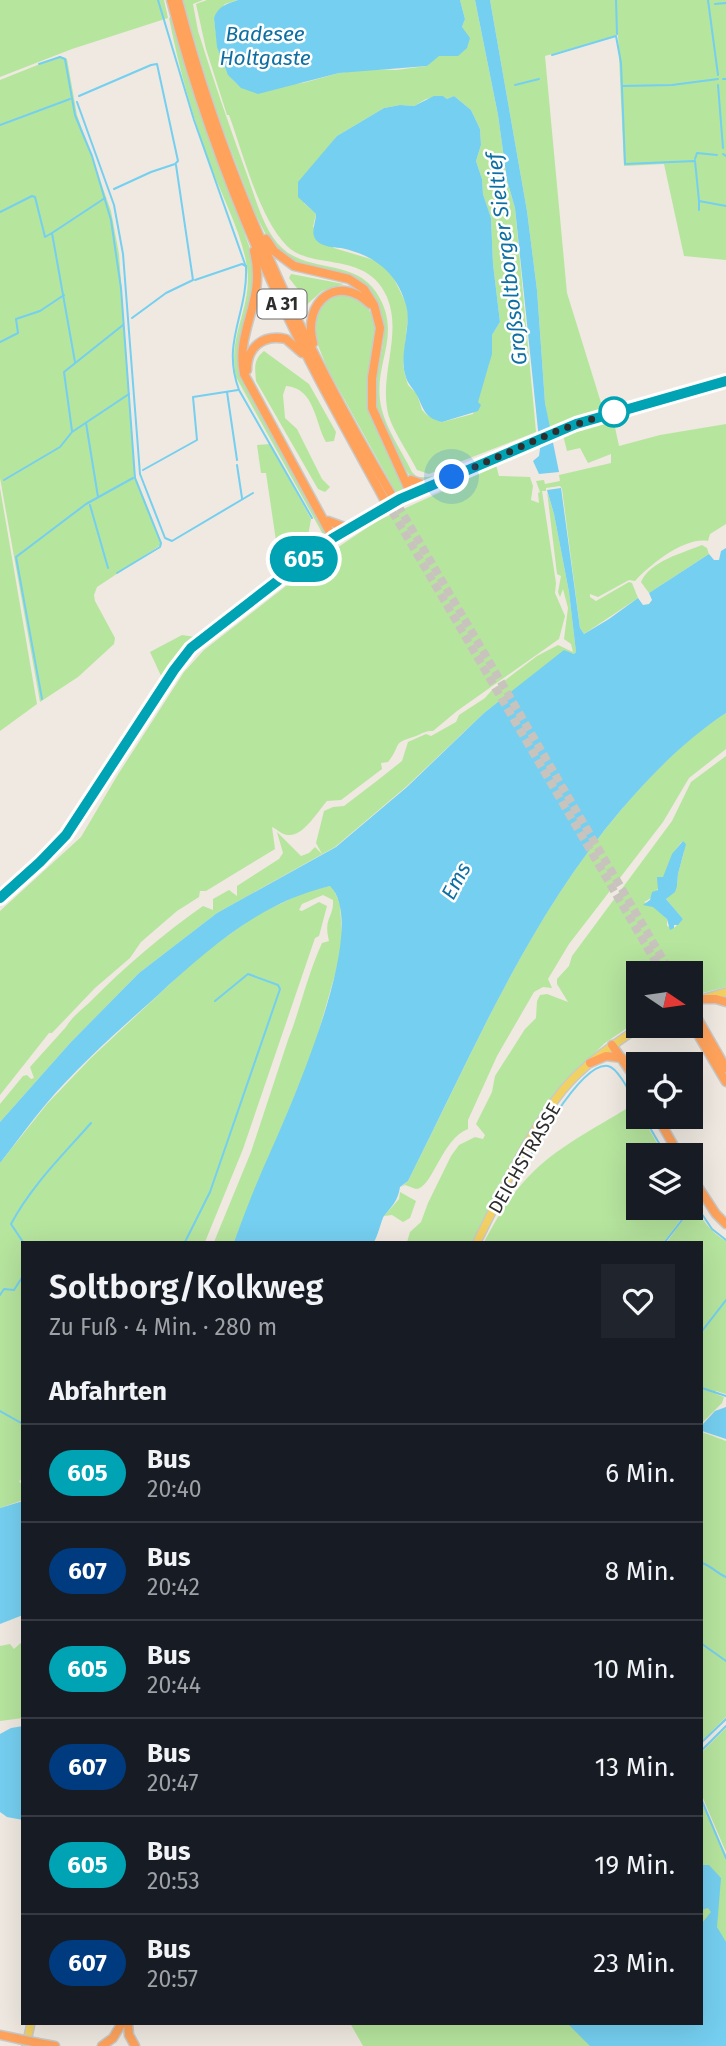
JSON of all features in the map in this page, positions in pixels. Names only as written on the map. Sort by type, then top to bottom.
[{"type":"highway","name":"A 31","points":[[171,0],[210,127],[280,301],[388,496]]},
{"type":"highway","name":"A 31","points":[[178,0],[212,112],[250,213],[323,378]]},
{"type":"highway","points":[[250,213],[255,216],[265,238],[284,260],[302,268],[349,279],[364,289],[376,311],[380,328],[372,377],[372,408],[382,434],[413,493]]},
{"type":"highway","points":[[249,228],[248,236],[257,266],[258,283],[242,349],[242,365],[250,387],[335,537]]},
{"type":"highway","points":[[250,387],[248,356],[258,343],[270,338],[285,339],[296,346],[313,375],[323,378],[327,371],[311,334],[310,320],[317,304],[331,293],[343,291],[361,296],[376,311]]},
{"type":"highway","points":[[401,467],[411,480],[413,493]]},
{"type":"highway","points":[[411,480],[428,486]]},
{"type":"highway","points":[[326,519],[347,528]]},
{"type":"highway","points":[[704,1000],[726,1002]]},
{"type":"highway","points":[[704,1030],[726,1068]]},
{"type":"highway","points":[[700,1038],[726,1082]]},
{"type":"highway","points":[[612,1045],[626,1064]]},
{"type":"highway","points":[[590,1063],[606,1056],[622,1058]]},
{"type":"highway","points":[[703,1194],[716,1214],[726,1223]]},
{"type":"highway","points":[[102,2046],[113,2038],[121,2025]]},
{"type":"highway","points":[[128,2025],[129,2035],[135,2046]]},
{"type":"highway","points":[[0,2035],[55,2046]]},
{"type":"main road","points":[[0,898],[66,835],[191,648],[347,528],[428,486],[553,432],[726,381]]},
{"type":"main road","points":[[704,998],[726,992]]},
{"type":"main road","name":"DEICHSTRASSE","points":[[478,1241],[537,1128],[563,1090],[590,1063],[626,1036]]},
{"type":"main road","points":[[26,2046],[31,2025]]},
{"type":"green space","points":[[0,0],[164,0],[168,18],[72,49],[0,77]]},
{"type":"green space","points":[[182,0],[203,0],[193,4],[198,31],[256,202],[275,241],[293,256],[356,275],[376,292],[384,307],[388,334],[381,372],[380,400],[389,428],[412,472],[417,477],[439,475],[507,447],[509,449],[444,477],[419,480],[410,476],[385,434],[375,408],[375,386],[384,339],[382,320],[358,283],[295,264],[269,241],[254,211],[215,108]]},
{"type":"green space","points":[[207,0],[238,0],[225,4],[214,18],[218,47],[224,65],[228,74],[242,88],[303,83],[339,73],[369,69],[396,70],[427,66],[462,27],[465,19],[460,0],[475,0],[498,115],[507,180],[515,208],[536,432],[429,474],[417,470],[395,431],[387,408],[392,324],[387,297],[378,282],[366,273],[298,253],[287,246],[277,234],[260,202],[227,115],[206,49],[196,4]],"holes":[[[443,96],[447,99],[454,96],[471,110],[480,129],[481,145],[476,161],[491,218],[500,322],[492,335],[489,364],[473,414],[442,422],[422,410],[417,394],[408,385],[403,365],[407,305],[392,275],[374,260],[334,248],[313,227],[316,214],[304,203],[326,150],[337,136],[384,108],[414,106],[426,99]]]},
{"type":"green space","points":[[490,0],[726,0],[726,260],[684,256],[664,164],[624,166],[618,35],[545,56],[567,293],[602,406],[598,413],[549,428],[527,211]]},
{"type":"green space","points":[[171,17],[208,133],[253,257],[255,288],[239,359],[327,534],[325,538],[236,377],[235,348],[247,295],[245,254],[192,112],[173,37]]},
{"type":"green space","points":[[60,56],[67,59],[77,115],[111,211],[119,254],[135,475],[162,544],[97,587],[95,601],[115,638],[114,644],[78,677],[40,702],[0,478],[0,80]]},
{"type":"green space","points":[[291,274],[344,284],[322,291],[303,308],[299,303],[300,292],[289,278]]},
{"type":"green space","points":[[339,294],[350,294],[370,306],[369,311],[372,312],[377,328],[368,393],[406,491],[381,506],[380,503],[395,491],[327,368],[314,335],[317,310],[327,299]]},
{"type":"green space","points":[[264,351],[309,384],[336,432],[334,441],[326,442],[313,408],[303,393],[286,386],[283,395],[285,418],[297,429],[322,479],[330,487],[325,492],[318,489],[256,381],[256,361]]},
{"type":"green space","points":[[613,418],[619,446],[660,435],[726,424],[726,524],[710,534],[708,541],[689,543],[668,553],[635,581],[629,580],[598,597],[590,594],[596,601],[629,582],[632,583],[638,598],[584,634],[580,628],[562,489],[560,486],[542,491],[556,583],[555,593],[565,616],[559,639],[433,731],[424,732],[400,743],[388,762],[381,763],[382,769],[341,800],[327,801],[310,823],[299,832],[286,835],[272,827],[275,849],[206,891],[200,891],[199,897],[177,911],[141,942],[130,958],[49,1033],[0,1095],[0,911],[81,837],[184,672],[204,650],[322,558],[377,521],[443,491],[495,461],[499,476],[530,477],[533,486],[531,500],[539,503],[540,492],[536,481],[544,480],[545,484],[560,481],[559,475],[611,463],[611,454],[588,463],[580,448],[567,451],[563,435]]},
{"type":"green space","points":[[270,444],[311,519],[308,536],[279,561],[266,473],[261,473],[257,445]]},
{"type":"green space","points":[[0,488],[37,704],[0,731]]},
{"type":"green space","points":[[547,491],[569,592],[576,652],[574,654],[564,651],[484,713],[407,786],[335,847],[217,913],[139,973],[71,1042],[0,1122],[0,1104],[23,1076],[34,1078],[30,1067],[74,1017],[116,977],[158,940],[203,906],[213,910],[213,899],[229,890],[237,896],[237,886],[279,859],[283,853],[277,832],[301,856],[315,847],[322,854],[316,843],[324,811],[344,806],[402,761],[408,742],[426,734],[431,736],[456,722],[459,715],[485,698],[537,656],[558,645],[573,652],[571,644],[564,639],[568,608],[563,589],[560,597],[558,592],[561,576],[557,574]]},
{"type":"green space","points":[[702,545],[707,548],[709,554],[649,593],[641,582],[652,568]]},
{"type":"green space","points":[[182,635],[195,637],[162,678],[150,652]]},
{"type":"green space","points":[[726,713],[726,749],[689,778],[663,822],[569,944],[548,979],[552,988],[543,987],[534,992],[497,1056],[468,1120],[468,1129],[451,1142],[422,1187],[401,1187],[408,1181],[479,1036],[529,942],[587,853],[621,810],[670,757]]},
{"type":"green space","points":[[726,756],[726,987],[704,993],[704,961],[626,961],[626,1029],[605,1043],[562,1085],[475,1241],[407,1241],[410,1232],[421,1222],[451,1156],[459,1145],[475,1137],[483,1139],[485,1135],[476,1124],[492,1092],[495,1076],[525,1029],[536,1018],[540,995],[547,994],[568,1002],[557,984],[557,979],[569,966],[572,956],[672,821],[691,782]],"holes":[[[683,841],[684,852],[677,886],[666,899],[683,919],[674,928],[667,926],[667,919],[653,906],[644,902],[656,892]]]},
{"type":"green space","points":[[332,886],[340,904],[342,937],[338,964],[313,1051],[234,1241],[214,1241],[251,1152],[317,955],[322,943],[329,941],[327,927],[333,900],[323,895],[302,904],[299,910],[319,902],[327,906],[319,936],[315,938],[243,1149],[205,1241],[21,1241],[21,1501],[0,1508],[0,1163],[47,1104],[91,1058],[202,954],[257,915],[305,892]]},
{"type":"green space","points":[[626,1109],[626,1129],[649,1129],[657,1143],[626,1143],[626,1220],[680,1220],[665,1241],[485,1241],[519,1187],[545,1161],[569,1143]]},
{"type":"green space","points":[[400,1192],[416,1201],[410,1218],[403,1222],[392,1215],[384,1216],[399,1199]]},
{"type":"green space","points":[[682,1220],[703,1220],[711,1230],[726,1241],[726,1394],[716,1391],[716,1394],[724,1397],[722,1403],[703,1422],[703,1241],[668,1241]]},
{"type":"green space","points":[[703,1432],[726,1441],[726,1717],[703,1740]]},
{"type":"green space","points":[[21,1643],[21,1718],[0,1721],[0,1646],[10,1644],[14,1649]]},
{"type":"green space","points":[[726,1728],[726,1852],[703,1798],[703,1751]]},
{"type":"green space","points":[[703,1806],[726,1855],[726,2046],[363,2046],[351,2025],[703,2025]]},
{"type":"water","name":"Badesee Holtgaste","points":[[238,0],[460,0],[465,19],[462,27],[470,38],[467,48],[458,56],[439,56],[427,66],[339,73],[258,94],[241,88],[228,75],[217,47],[214,18],[223,6]]},
{"type":"water","points":[[475,0],[490,0],[527,211],[537,290],[545,403],[559,472],[539,474],[533,461],[539,456],[540,449],[515,208],[507,180],[498,115]]},
{"type":"water","points":[[434,96],[447,99],[454,96],[471,110],[480,129],[481,145],[476,161],[491,218],[500,322],[492,335],[492,354],[478,402],[481,405],[478,411],[442,422],[426,413],[406,378],[403,357],[407,313],[397,283],[374,260],[353,251],[318,242],[313,234],[316,214],[298,197],[298,182],[337,136],[384,108],[414,106]]},
{"type":"water","name":"Ems","points":[[561,488],[580,628],[584,634],[638,598],[643,605],[649,604],[652,600],[649,593],[709,554],[714,560],[719,560],[721,551],[726,548],[726,713],[683,746],[645,783],[621,810],[557,897],[529,942],[479,1036],[408,1181],[400,1187],[396,1200],[383,1217],[374,1241],[234,1241],[303,1075],[333,984],[341,943],[340,909],[330,886],[305,893],[258,915],[196,961],[72,1075],[0,1163],[0,1122],[71,1042],[139,973],[217,913],[336,847],[407,787],[484,713],[564,650],[574,654],[576,652],[569,592],[547,490]]},
{"type":"water","points":[[683,841],[686,844],[677,886],[675,892],[666,899],[683,919],[670,930],[667,919],[653,907],[643,905],[650,900],[652,892],[658,890],[657,877],[663,877],[672,854]]},
{"type":"water","points":[[726,1407],[726,1439],[703,1431],[703,1424],[715,1411]]},
{"type":"water","points":[[21,1502],[21,1616],[0,1624],[0,1508]]},
{"type":"water","points":[[21,1726],[21,1820],[7,1817],[0,1812],[0,1734]]},
{"type":"water","points":[[703,1865],[709,1865],[721,1878],[717,1927],[726,1942],[726,2046],[590,2046],[569,2025],[703,2025],[703,1922],[711,1912],[708,1908],[703,1910]]},
{"type":"waterway","points":[[158,0],[194,120],[246,267],[246,284],[233,357],[239,390],[312,518]]},
{"type":"waterway","points":[[616,0],[617,34]]},
{"type":"waterway","points":[[708,0],[718,75]]},
{"type":"waterway","points":[[715,4],[726,3]]},
{"type":"waterway","points":[[552,55],[616,36],[621,63],[625,164],[695,161],[699,201],[726,206]]},
{"type":"waterway","points":[[39,64],[60,57],[65,59],[75,115],[92,156],[111,220],[121,288],[135,478],[161,543],[160,547],[117,573]]},
{"type":"waterway","points":[[79,96],[157,64],[178,161],[114,189]]},
{"type":"waterway","points":[[515,85],[539,79]]},
{"type":"waterway","points":[[622,86],[672,85],[718,79]]},
{"type":"waterway","points":[[718,85],[723,148]]},
{"type":"waterway","points":[[0,125],[70,99]]},
{"type":"waterway","points":[[77,102],[114,205],[123,254],[140,474],[165,538],[172,541],[253,493]]},
{"type":"waterway","points":[[695,159],[697,153],[717,155]]},
{"type":"waterway","points":[[132,318],[166,293],[193,280],[176,165]]},
{"type":"waterway","points":[[0,212],[32,196],[35,197],[45,237],[52,233],[75,362]]},
{"type":"waterway","points":[[52,233],[105,198]]},
{"type":"waterway","points":[[699,201],[699,210]]},
{"type":"waterway","points":[[195,280],[242,264],[246,266]]},
{"type":"waterway","points":[[0,342],[18,333],[16,319],[40,311],[64,295]]},
{"type":"waterway","points":[[72,431],[64,372],[123,325]]},
{"type":"waterway","points":[[143,470],[197,440],[193,397],[238,390]]},
{"type":"waterway","points":[[227,392],[237,460]]},
{"type":"waterway","points":[[4,480],[60,447],[72,432],[129,394]]},
{"type":"waterway","points":[[86,423],[98,497]]},
{"type":"waterway","points":[[237,465],[242,498]]},
{"type":"waterway","points":[[42,699],[16,557],[86,504],[133,478]]},
{"type":"waterway","points":[[90,505],[108,568]]},
{"type":"waterway","points":[[186,1241],[210,1192],[280,989],[278,985],[248,974],[215,1001]]},
{"type":"waterway","points":[[517,1181],[556,1113],[584,1079],[597,1069],[608,1066],[617,1072],[626,1086]]},
{"type":"waterway","points":[[22,1241],[11,1224],[19,1210],[91,1123]]},
{"type":"waterway","points":[[651,1129],[659,1143]]},
{"type":"waterway","points":[[703,1216],[712,1229],[726,1240]]},
{"type":"waterway","points":[[666,1241],[682,1220]]},
{"type":"waterway","points":[[0,1295],[4,1289],[14,1290],[21,1279]]},
{"type":"waterway","points":[[703,1330],[726,1300]]},
{"type":"waterway","points":[[703,1388],[726,1396]]},
{"type":"waterway","points":[[0,1411],[21,1423]]},
{"type":"waterway","points":[[703,1564],[726,1577]]},
{"type":"waterway","points":[[703,1645],[726,1661]]},
{"type":"waterway","points":[[703,1741],[726,1719]]},
{"type":"waterway","points":[[703,1749],[726,1726]]},
{"type":"waterway","points":[[703,1803],[726,1858]]},
{"type":"tunnel","points":[[392,495],[664,961]]},
{"type":"tunnel","points":[[386,501],[655,961]]},
{"type":"bus line","name":"605","points":[[0,898],[66,835],[191,648],[333,538],[400,499],[559,430],[726,381]]},
{"type":"route","points":[[452,477],[559,430],[614,412]]},
{"type":"water label","name":"Großsoltborger Sieltief","points":[[507,259]]}]
